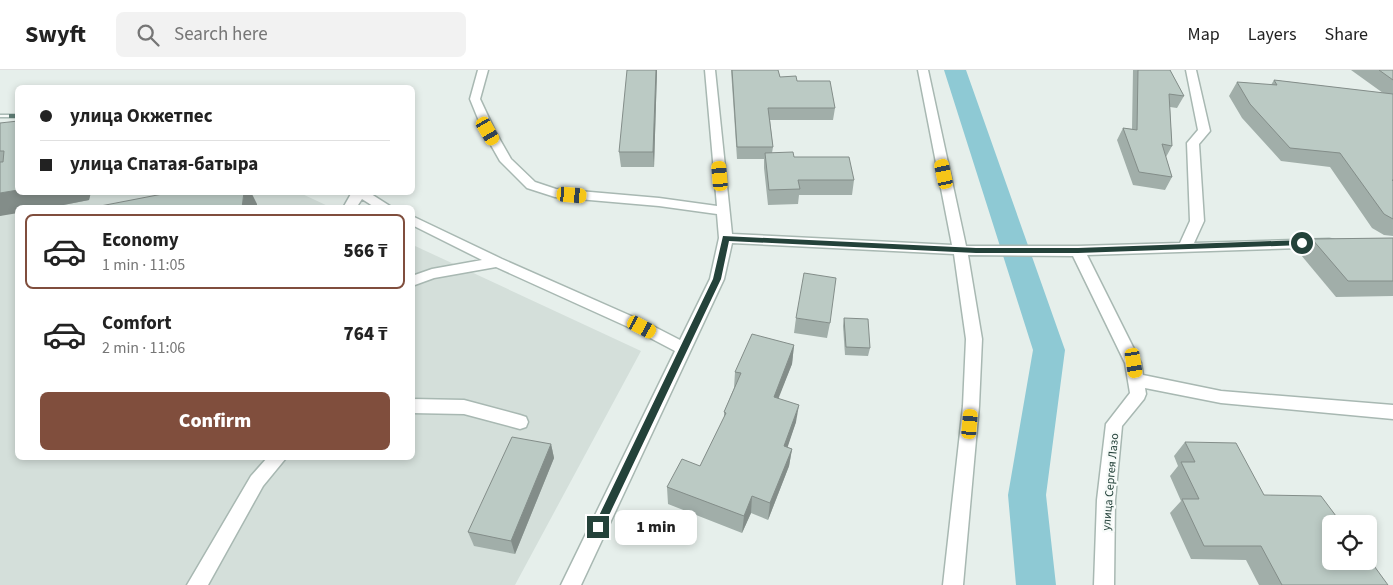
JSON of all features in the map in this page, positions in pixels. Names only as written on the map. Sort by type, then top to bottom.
[{"type":"street","points":[[483,70],[475,99],[488,131],[506,161],[531,185],[555,193],[659,202],[723,211]]},
{"type":"street","points":[[571,585],[717,279],[726,238],[710,70]]},
{"type":"street","points":[[923,70],[968,251],[974,339],[971,406],[953,585]]},
{"type":"street","points":[[1186,246],[1197,221],[1193,143],[1204,131],[1191,70]]},
{"type":"street","points":[[362,195],[381,205]]},
{"type":"street","points":[[415,221],[497,262],[611,312],[684,349]]},
{"type":"street","points":[[726,238],[968,251],[1078,251],[1186,246],[1340,243]]},
{"type":"street","name":"улица Сергея Лазо","points":[[1078,251],[1134,363],[1138,394],[1114,424],[1106,500],[1104,585]]},
{"type":"street","points":[[415,280],[432,274],[497,262]]},
{"type":"street","points":[[1136,380],[1221,397],[1393,412]]},
{"type":"street","points":[[415,406],[464,407],[520,422]]},
{"type":"street","points":[[197,585],[257,482],[275,460]]},
{"type":"shaded area","points":[[0,137],[15,183],[15,195],[304,195],[326,205],[15,205],[15,460],[415,460],[415,246],[641,351],[515,585],[0,585]]},
{"type":"building","points":[[627,70],[656,70],[653,152],[619,152]]},
{"type":"building","points":[[732,70],[778,70],[780,77],[796,76],[797,81],[830,81],[835,108],[768,108],[773,147],[737,147]]},
{"type":"building","points":[[1138,70],[1170,70],[1184,96],[1169,94],[1172,146],[1162,144],[1172,177],[1139,172],[1123,128],[1137,130]]},
{"type":"building","points":[[1379,70],[1393,70],[1393,80]]},
{"type":"building","points":[[1274,80],[1393,94],[1393,219],[1384,214],[1340,153],[1290,148],[1250,104],[1237,82],[1277,85]]},
{"type":"building","points":[[15,121],[15,190],[0,193],[0,162],[3,162],[4,151],[0,151],[0,123]]},
{"type":"building","points":[[793,152],[794,157],[849,157],[854,180],[798,180],[800,189],[769,190],[765,153]]},
{"type":"building","points":[[157,195],[244,195],[242,205],[106,205]]},
{"type":"building","points":[[1393,238],[1393,281],[1348,281],[1312,239]]},
{"type":"building","points":[[804,273],[836,278],[830,323],[796,318]]},
{"type":"building","points":[[844,318],[868,319],[870,348],[846,347]]},
{"type":"building","points":[[752,334],[794,345],[774,397],[799,405],[784,446],[792,449],[770,503],[752,496],[744,516],[667,487],[682,459],[700,466],[726,413],[724,412],[741,373],[735,372]]},
{"type":"building","points":[[512,437],[551,444],[511,541],[468,532]]},
{"type":"building","points":[[1185,442],[1236,443],[1264,495],[1321,496],[1335,515],[1322,515],[1322,570],[1377,570],[1388,585],[1282,585],[1261,546],[1204,546],[1182,499],[1199,499],[1181,462],[1195,462]]},
{"type":"waterway","points":[[955,70],[1049,350],[1027,495],[1036,585]]},
{"type":"railway","points":[[0,116],[15,116]]},
{"type":"route","points":[[598,527],[717,279],[726,238],[976,251],[1078,251],[1302,243]]}]
